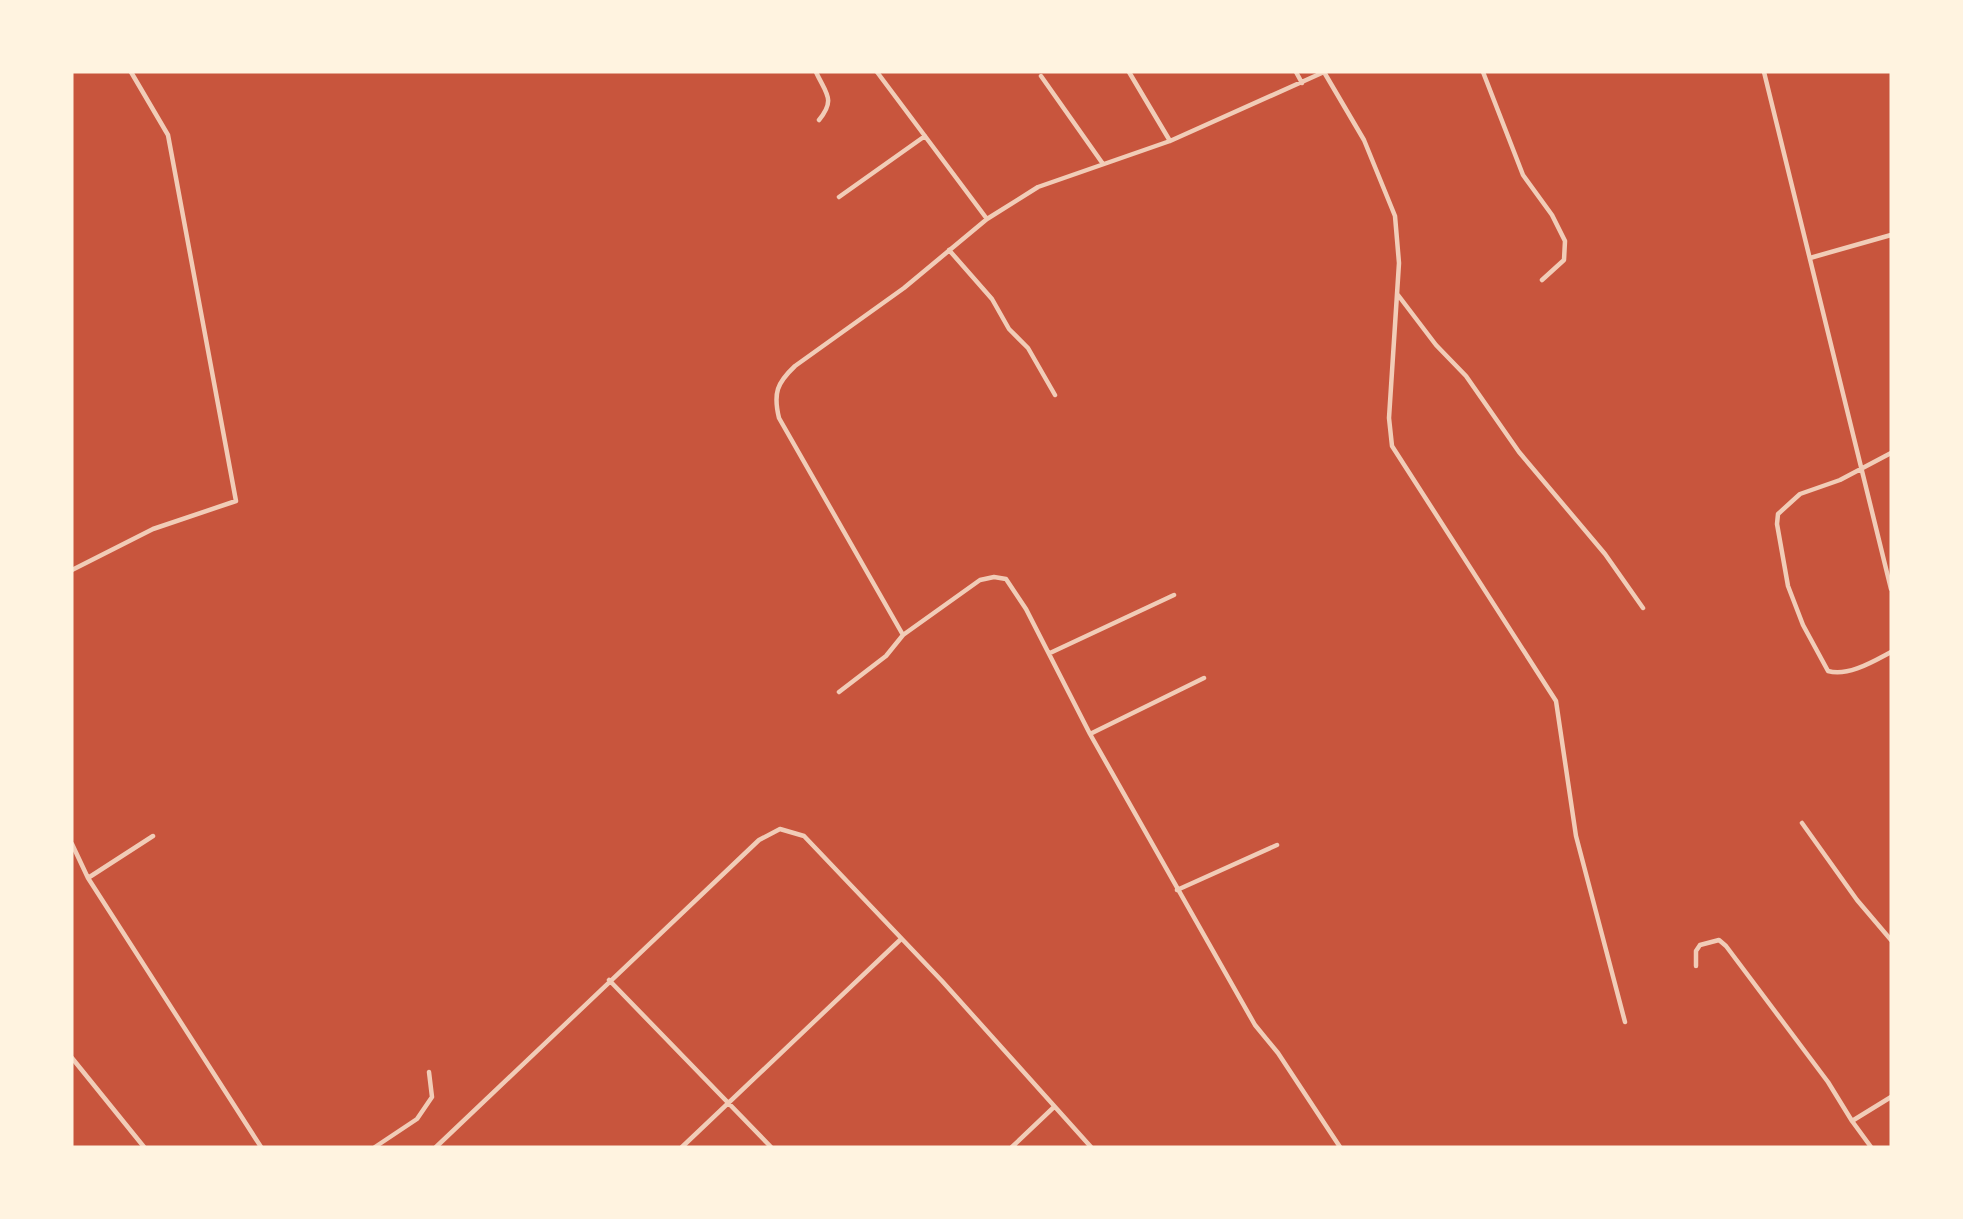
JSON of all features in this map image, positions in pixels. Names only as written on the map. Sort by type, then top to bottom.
[{"type":"street","points":[[72,570],[153,529],[236,500],[168,135],[131,72]]},
{"type":"street","points":[[816,72],[829,100],[828,108],[819,120]]},
{"type":"street","points":[[877,72],[987,219]]},
{"type":"street","points":[[1129,72],[1170,141]]},
{"type":"street","points":[[1296,72],[1301,82]]},
{"type":"street","points":[[903,635],[779,418],[774,399],[779,381],[904,288],[987,219],[1038,187],[1170,141],[1324,72],[1364,139],[1389,195],[1395,216],[1399,263],[1389,438],[1556,701],[1576,836],[1625,1022]]},
{"type":"street","points":[[1483,72],[1523,175],[1552,215],[1565,241],[1564,260],[1542,280]]},
{"type":"street","points":[[1764,72],[1891,589]]},
{"type":"street","points":[[1041,76],[1103,164]]},
{"type":"street","points":[[839,197],[925,136]]},
{"type":"street","points":[[1810,258],[1891,235]]},
{"type":"street","points":[[949,250],[992,299],[1009,329],[1028,348],[1055,395]]},
{"type":"street","points":[[1398,295],[1436,345],[1466,376],[1519,452],[1605,554],[1643,608]]},
{"type":"street","points":[[1891,453],[1863,468],[1800,494],[1777,514],[1781,555],[1788,586],[1803,625],[1828,671],[1839,673],[1868,664],[1891,652]]},
{"type":"street","points":[[839,692],[886,656],[903,635],[980,580],[994,577],[1006,579],[1016,591],[1090,734],[1255,1026],[1278,1054],[1340,1147]]},
{"type":"street","points":[[1050,653],[1174,595]]},
{"type":"street","points":[[1090,734],[1204,678]]},
{"type":"street","points":[[1802,823],[1857,900],[1891,940]]},
{"type":"street","points":[[436,1147],[759,840],[780,830],[804,836],[1091,1147]]},
{"type":"street","points":[[88,878],[153,836]]},
{"type":"street","points":[[72,844],[88,878],[261,1147]]},
{"type":"street","points":[[1177,890],[1277,845]]},
{"type":"street","points":[[682,1147],[900,940]]},
{"type":"street","points":[[1696,966],[1696,951],[1700,945],[1719,940],[1726,946],[1822,1073],[1871,1147]]},
{"type":"street","points":[[609,980],[771,1147]]},
{"type":"street","points":[[72,1058],[144,1147]]},
{"type":"street","points":[[375,1147],[417,1119],[432,1097],[429,1072]]},
{"type":"street","points":[[1852,1122],[1891,1097]]},
{"type":"street","points":[[1012,1147],[1054,1107]]}]
